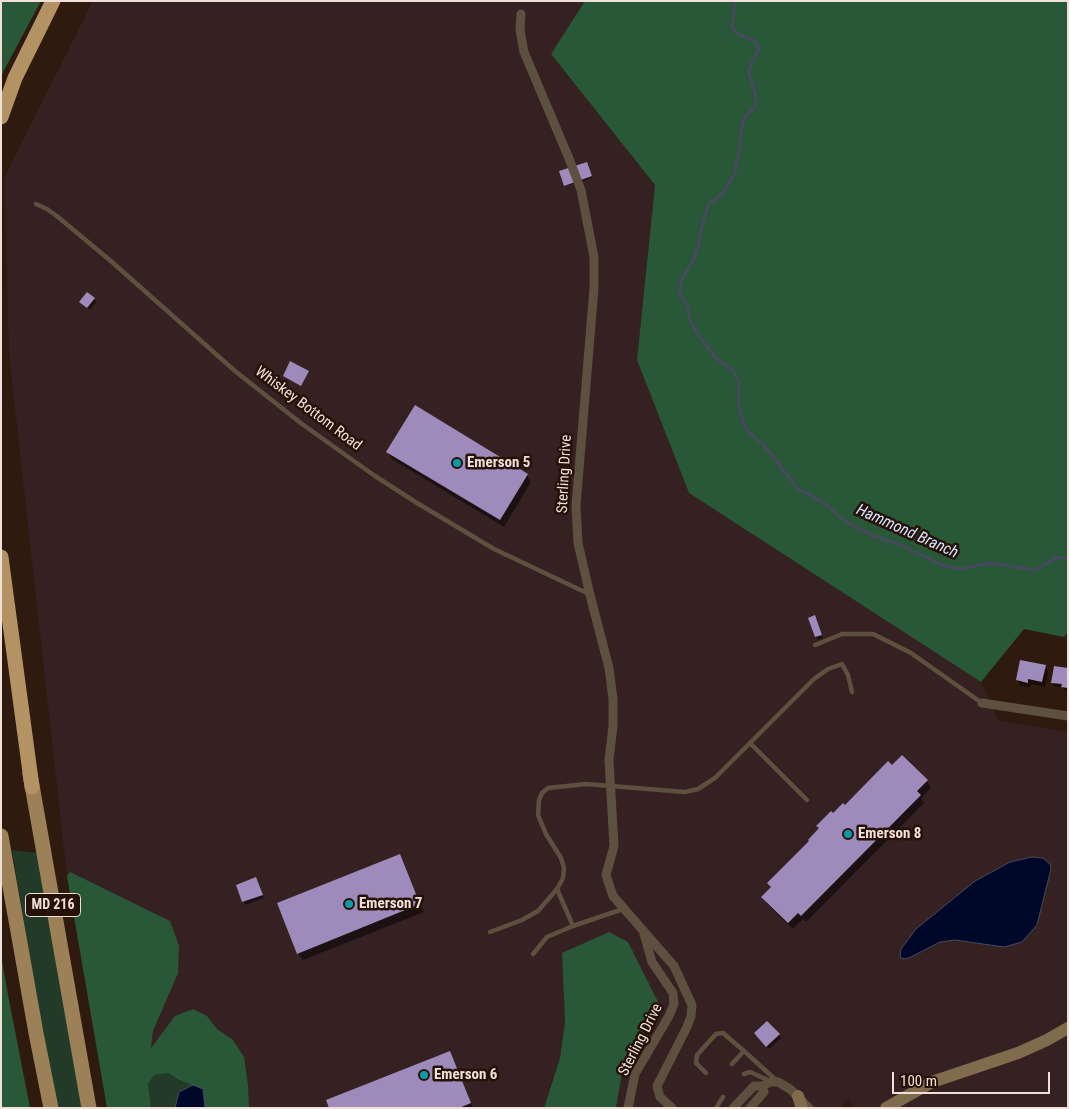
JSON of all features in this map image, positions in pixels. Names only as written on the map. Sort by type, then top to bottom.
[{"type":"highway","points":[[1,117],[22,63],[53,1]]},
{"type":"highway","points":[[1,557],[32,787]]},
{"type":"main road","name":"MD 216","points":[[1,608],[89,1108]]},
{"type":"main road","name":"MD 216","points":[[1,836],[51,1108]]},
{"type":"main road","points":[[73,1023],[94,1108]]},
{"type":"main road","points":[[36,1033],[44,1108]]},
{"type":"street","name":"Sterling Drive","points":[[521,14],[520,30],[524,52],[581,190],[594,257],[594,288],[576,506],[578,543],[610,668],[613,699],[613,726],[609,760],[614,846],[606,875],[613,896],[674,966],[692,1005],[687,1027],[657,1086],[660,1096],[672,1108]]},
{"type":"street","points":[[982,703],[1068,716]]},
{"type":"street","name":"Sterling Drive","points":[[628,1108],[635,1074],[674,1004],[673,993],[652,962],[643,932]]},
{"type":"street","points":[[886,1108],[932,1082],[1018,1053],[1068,1028]]},
{"type":"street","points":[[750,1108],[770,1083]]},
{"type":"street","points":[[733,1108],[754,1086],[770,1083],[810,1108]]},
{"type":"lane","name":"Whiskey Bottom Road","points":[[36,204],[58,217],[112,262],[235,371],[302,424],[375,476],[494,549],[590,595]]},
{"type":"lane","points":[[815,645],[842,634],[873,634],[911,654],[982,703]]},
{"type":"lane","points":[[490,932],[522,920],[538,911],[557,889],[563,878],[564,868],[561,858],[546,834],[538,815],[539,800],[542,793],[548,788],[586,784],[684,792],[698,789],[715,778],[814,679],[828,668],[842,664],[848,675],[852,692]]},
{"type":"lane","points":[[750,744],[807,800]]},
{"type":"lane","points":[[557,889],[573,926]]},
{"type":"lane","points":[[533,954],[547,937],[623,909]]},
{"type":"lane","points":[[706,1073],[696,1063],[697,1055],[716,1034],[723,1034],[744,1051],[770,1083]]},
{"type":"lane","points":[[732,1064],[744,1051]]},
{"type":"lane","points":[[744,1074],[750,1072],[770,1083]]},
{"type":"lane","points":[[716,1108],[723,1097]]},
{"type":"shaded area","points":[[93,1],[585,1],[551,54],[655,185],[637,360],[689,493],[981,682],[999,721],[1068,732],[1068,1108],[853,1108],[849,1099],[839,1108],[616,1108],[623,1067],[660,1006],[562,953],[565,1022],[560,1058],[544,1108],[249,1108],[244,1057],[232,1040],[217,1029],[207,1016],[162,1035],[151,1049],[153,1031],[161,1014],[70,872],[67,876],[9,354],[4,178]]},
{"type":"green space","points":[[1,1],[41,1],[1,76]]},
{"type":"green space","points":[[585,1],[1068,1],[1068,632],[1064,637],[1024,629],[981,682],[689,493],[637,360],[655,185],[551,54]]},
{"type":"green space","points":[[12,850],[38,853],[82,1108],[58,1108],[37,1001]]},
{"type":"green space","points":[[70,872],[170,921],[179,946],[178,973],[153,1031],[151,1048],[175,1016],[193,1009],[207,1016],[217,1029],[233,1040],[244,1057],[249,1108],[205,1108],[202,1089],[179,1080],[168,1073],[154,1075],[148,1084],[151,1108],[107,1108],[67,876]]},
{"type":"green space","points":[[609,932],[628,942],[660,1006],[623,1067],[616,1108],[544,1108],[560,1058],[565,1022],[562,953]]},
{"type":"green space","points":[[1,955],[8,995],[30,1108],[1,1108]]},
{"type":"green space","points":[[168,1073],[179,1080],[193,1085],[179,1092],[175,1108],[151,1108],[148,1084],[154,1075]]},
{"type":"water","points":[[1032,857],[1043,858],[1050,864],[1051,869],[1037,925],[1022,942],[1004,947],[955,940],[940,942],[911,957],[901,958],[901,949],[916,929],[975,881],[1010,862]]},
{"type":"water","points":[[193,1085],[203,1089],[205,1108],[175,1108],[179,1092]]},
{"type":"building","points":[[587,162],[592,176],[564,186],[559,171]]},
{"type":"building","points":[[87,292],[95,298],[87,308],[79,302]]},
{"type":"building","points":[[290,361],[309,371],[301,386],[283,376]]},
{"type":"building","name":"Emerson 5","points":[[415,405],[528,474],[500,520],[386,452]]},
{"type":"building","points":[[815,615],[822,635],[815,637],[808,618]]},
{"type":"building","points":[[1020,660],[1046,665],[1042,682],[1028,679],[1028,683],[1016,680]]},
{"type":"building","points":[[1054,666],[1068,668],[1068,688],[1061,687],[1062,684],[1051,683]]},
{"type":"building","name":"Emerson 8","points":[[902,755],[928,780],[917,791],[921,795],[801,916],[798,913],[788,923],[761,897],[771,887],[767,883],[809,841],[819,828],[816,826],[831,811],[833,813],[843,803],[845,805],[888,761],[892,765]]},
{"type":"building","name":"Emerson 7","points":[[400,854],[420,904],[297,954],[277,903]]},
{"type":"building","points":[[256,877],[263,895],[242,902],[236,885]]},
{"type":"building","points":[[767,1021],[780,1034],[766,1047],[754,1033]]},
{"type":"building","name":"Emerson 6","points":[[450,1051],[471,1103],[459,1108],[329,1108],[326,1100]]},
{"type":"waterway","name":"Hammond Branch","points":[[735,1],[732,28],[737,34],[755,41],[759,49],[751,64],[749,74],[756,97],[754,108],[744,119],[735,173],[723,193],[708,205],[698,250],[681,282],[680,291],[688,307],[690,321],[698,335],[717,359],[732,370],[739,381],[739,406],[748,432],[763,444],[797,488],[826,504],[841,518],[854,526],[942,565],[960,569],[990,563],[1035,570],[1055,558],[1068,558]]},
{"type":"place","name":"Emerson 5","points":[[457,463]]},
{"type":"place","name":"Emerson 8","points":[[848,834]]},
{"type":"place","name":"Emerson 7","points":[[349,904]]},
{"type":"place","name":"Emerson 6","points":[[424,1075]]}]
